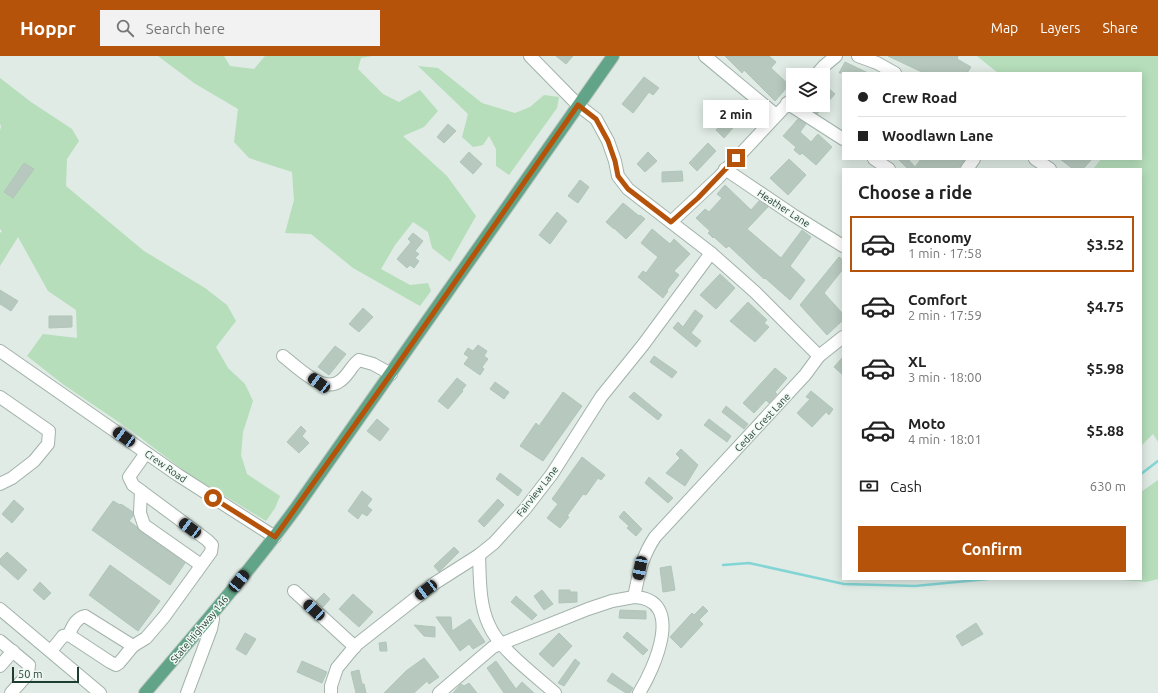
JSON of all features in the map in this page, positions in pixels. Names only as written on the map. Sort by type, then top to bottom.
[{"type":"main road","name":"State Highway 146","points":[[144,693],[212,615],[275,537],[613,56]]},
{"type":"street","points":[[530,56],[578,105],[596,119],[608,141],[615,161],[618,176],[628,189],[711,253],[755,292],[819,356]]},
{"type":"street","points":[[704,56],[776,115]]},
{"type":"street","points":[[822,68],[836,56]]},
{"type":"street","points":[[858,56],[877,63],[894,72]]},
{"type":"street","points":[[671,222],[698,198],[786,105]]},
{"type":"street","points":[[805,112],[842,138]]},
{"type":"street","points":[[876,160],[888,168]]},
{"type":"street","points":[[1036,160],[1048,168]]},
{"type":"street","name":"Heather Lane","points":[[725,169],[842,245]]},
{"type":"street","name":"Fairview Lane","points":[[331,693],[331,686],[337,668],[354,647],[435,583],[479,555],[494,543],[525,509],[552,474],[601,397],[643,345],[711,253]]},
{"type":"street","name":"Cedar Crest Lane","points":[[634,598],[640,568],[647,550],[655,537],[805,375],[819,356],[842,339]]},
{"type":"street","name":"Crew Road","points":[[0,351],[184,479],[275,537]]},
{"type":"street","points":[[283,356],[319,383],[330,386],[340,382],[359,360],[373,364],[391,374]]},
{"type":"street","points":[[0,397],[49,431],[48,444],[34,461],[12,478],[0,484]]},
{"type":"street","points":[[51,652],[63,636],[69,635],[116,665],[133,646],[146,638],[164,617],[211,552],[212,545],[133,485],[129,477],[146,453]]},
{"type":"street","points":[[140,490],[140,513],[144,524],[201,565]]},
{"type":"street","points":[[479,555],[484,611],[489,626],[500,643],[555,693]]},
{"type":"street","points":[[294,591],[354,647]]},
{"type":"street","points":[[439,693],[493,647],[500,643],[606,603],[634,598],[644,598],[652,601],[660,611],[662,629],[660,647],[656,660],[639,693]]},
{"type":"street","points":[[0,609],[100,693]]},
{"type":"street","points":[[187,693],[211,630],[213,619],[212,615]]},
{"type":"street","points":[[69,635],[78,618],[85,616],[133,646]]},
{"type":"street","points":[[0,641],[29,665],[28,674],[10,693]]},
{"type":"street","points":[[0,666],[13,651]]},
{"type":"green space","points":[[158,56],[224,56],[230,66],[254,69],[265,56],[372,56],[361,58],[358,69],[383,94],[399,102],[420,90],[438,111],[424,127],[403,136],[447,176],[476,216],[450,262],[432,248],[428,232],[413,222],[395,245],[381,269],[410,285],[428,283],[431,291],[420,306],[353,268],[311,234],[285,233],[294,200],[292,172],[249,158],[234,142],[238,109],[194,83]]},
{"type":"green space","points":[[977,56],[1158,56],[1158,442],[1153,434],[1142,445],[1142,168],[1094,168],[1100,160],[1142,160],[1142,72],[997,72]]},
{"type":"green space","points":[[418,66],[438,68],[482,103],[515,113],[530,107],[544,95],[559,97],[557,108],[509,175],[496,166],[496,149],[489,136],[483,145],[473,147],[462,137],[468,114]]},
{"type":"green space","points":[[0,78],[31,102],[72,129],[79,141],[67,159],[66,186],[144,251],[205,288],[227,305],[236,321],[216,347],[228,368],[245,384],[253,401],[243,432],[241,455],[247,474],[280,496],[275,508],[266,521],[187,473],[129,429],[64,385],[27,356],[43,334],[77,338],[76,310],[48,291],[18,237],[0,266],[0,233],[2,231],[0,229]]},
{"type":"green space","points":[[1158,480],[1158,579],[1146,582],[1120,580],[1142,580],[1142,491]]},
{"type":"building","points":[[556,56],[573,56],[566,64]]},
{"type":"building","points":[[725,56],[769,56],[776,62],[771,68],[786,82],[786,88],[775,101],[744,70],[742,73]]},
{"type":"building","points":[[888,56],[958,56],[957,59],[971,67],[968,72],[922,72]]},
{"type":"building","points":[[845,62],[866,72],[842,72],[839,73]]},
{"type":"building","points":[[644,77],[659,88],[653,95],[649,92],[633,113],[622,104]]},
{"type":"building","points":[[830,90],[835,94],[830,100]]},
{"type":"building","points":[[734,110],[742,118],[724,138],[716,130]]},
{"type":"building","points":[[798,119],[806,124],[800,132],[811,142],[818,134],[832,147],[816,165],[802,153],[800,155],[794,150],[796,147],[783,136]]},
{"type":"building","points":[[448,124],[456,131],[444,143],[437,137]]},
{"type":"building","points":[[708,143],[716,151],[697,171],[689,163]]},
{"type":"building","points":[[469,152],[482,164],[473,174],[460,162]]},
{"type":"building","points":[[648,152],[657,161],[645,172],[637,164]]},
{"type":"building","points":[[789,159],[806,175],[788,195],[770,178]]},
{"type":"building","points":[[899,160],[909,160],[915,167],[920,160],[964,160],[959,168],[907,168]]},
{"type":"building","points":[[1061,160],[1091,160],[1084,168],[1072,168]]},
{"type":"building","points":[[24,163],[34,169],[13,198],[4,192]]},
{"type":"building","points":[[682,171],[683,181],[662,182],[662,172]]},
{"type":"building","points":[[580,180],[589,187],[578,203],[568,196]]},
{"type":"building","points":[[725,185],[751,210],[759,201],[768,207],[747,229],[781,258],[802,230],[811,237],[790,266],[805,280],[790,300],[765,278],[764,279],[729,246],[726,248],[714,237],[713,238],[708,233],[710,231],[696,218],[705,209],[709,212],[722,198],[717,194]]},
{"type":"building","points":[[623,203],[645,219],[626,239],[606,222]]},
{"type":"building","points":[[557,212],[567,221],[550,244],[539,235]]},
{"type":"building","points":[[652,229],[670,244],[674,239],[690,254],[674,271],[679,275],[667,290],[668,291],[663,298],[638,277],[643,271],[646,273],[658,257],[641,243]]},
{"type":"building","points":[[413,233],[423,241],[415,251],[419,254],[415,258],[419,261],[414,268],[410,265],[407,268],[397,259],[411,242],[408,239]]},
{"type":"building","points":[[839,257],[842,259],[842,270],[824,293],[842,313],[842,321],[827,335],[800,305]]},
{"type":"building","points":[[720,274],[735,288],[716,309],[700,295]]},
{"type":"building","points":[[0,290],[18,301],[11,311],[0,304]]},
{"type":"building","points":[[748,302],[767,320],[764,323],[769,327],[755,342],[730,321]]},
{"type":"building","points":[[363,308],[373,317],[359,332],[349,324]]},
{"type":"building","points":[[695,310],[703,316],[691,333],[701,341],[696,347],[673,328],[678,322],[683,327]]},
{"type":"building","points":[[49,316],[72,316],[72,327],[49,328]]},
{"type":"building","points":[[478,345],[487,351],[484,356],[488,359],[482,367],[484,369],[480,375],[464,364],[469,357],[464,354],[468,348],[473,351]]},
{"type":"building","points":[[335,346],[346,354],[329,375],[318,367]]},
{"type":"building","points":[[654,356],[677,372],[672,378],[650,362]]},
{"type":"building","points":[[842,358],[842,374],[834,367]]},
{"type":"building","points":[[775,368],[787,378],[775,392],[777,394],[769,403],[766,400],[754,413],[743,403]]},
{"type":"building","points":[[457,378],[466,385],[448,409],[438,401]]},
{"type":"building","points":[[495,382],[509,392],[504,399],[490,389]]},
{"type":"building","points":[[811,391],[833,409],[829,415],[826,412],[812,427],[797,413],[810,399],[806,397]]},
{"type":"building","points":[[563,392],[582,406],[543,461],[520,446],[536,423],[539,426]]},
{"type":"building","points":[[634,392],[662,415],[658,420],[629,397]]},
{"type":"building","points":[[726,406],[748,424],[744,429],[722,412]]},
{"type":"building","points":[[377,419],[389,429],[380,441],[367,431]]},
{"type":"building","points":[[709,419],[731,436],[727,442],[704,425]]},
{"type":"building","points":[[301,426],[306,431],[302,436],[309,443],[299,453],[287,442]]},
{"type":"building","points":[[681,449],[698,465],[685,486],[666,473],[680,458],[676,454]]},
{"type":"building","points":[[582,457],[605,475],[601,480],[598,478],[586,495],[583,494],[567,516],[569,517],[560,528],[547,518],[558,504],[552,499]]},
{"type":"building","points":[[500,473],[522,490],[518,496],[496,479]]},
{"type":"building","points":[[649,477],[673,498],[668,503],[645,483]]},
{"type":"building","points":[[362,491],[372,499],[367,506],[372,510],[367,516],[362,513],[358,519],[348,511]]},
{"type":"building","points":[[498,499],[504,505],[484,527],[478,521]]},
{"type":"building","points":[[14,500],[24,509],[12,523],[2,514]]},
{"type":"building","points":[[113,501],[120,505],[121,504],[133,512],[133,516],[129,521],[140,531],[185,563],[170,585],[92,530]]},
{"type":"building","points":[[624,511],[642,529],[636,536],[627,528],[629,526],[619,517]]},
{"type":"building","points":[[454,547],[459,552],[439,572],[434,566]]},
{"type":"building","points":[[7,552],[27,570],[18,580],[0,564],[0,559]]},
{"type":"building","points":[[110,565],[160,601],[138,631],[89,595]]},
{"type":"building","points":[[671,566],[675,590],[663,592],[660,568]]},
{"type":"building","points":[[40,582],[51,593],[44,600],[33,590]]},
{"type":"building","points":[[542,590],[553,604],[544,610],[534,596]]},
{"type":"building","points":[[559,590],[570,590],[570,592],[577,592],[577,602],[559,603]]},
{"type":"building","points":[[324,593],[330,599],[323,607],[316,601]]},
{"type":"building","points":[[353,594],[373,612],[359,627],[339,609]]},
{"type":"building","points":[[516,596],[537,615],[532,620],[511,602]]},
{"type":"building","points":[[703,606],[708,611],[699,620],[703,624],[681,648],[670,637],[692,613],[694,615]]},
{"type":"building","points":[[620,610],[646,611],[646,619],[619,618]]},
{"type":"building","points":[[436,617],[451,617],[452,631],[470,619],[485,642],[473,649],[469,644],[460,651]]},
{"type":"building","points":[[976,623],[983,634],[962,646],[956,636]]},
{"type":"building","points":[[414,625],[435,627],[435,637],[424,636]]},
{"type":"building","points":[[627,632],[648,650],[643,655],[623,637]]},
{"type":"building","points":[[245,633],[256,639],[246,655],[236,649]]},
{"type":"building","points":[[559,633],[572,646],[553,667],[539,654]]},
{"type":"building","points":[[386,642],[387,651],[380,651],[379,643]]},
{"type":"building","points":[[424,658],[439,677],[429,684],[427,681],[414,693],[384,693],[406,671]]},
{"type":"building","points":[[575,659],[580,663],[564,686],[558,683]]},
{"type":"building","points":[[302,661],[327,672],[322,683],[297,672]]},
{"type":"building","points":[[496,661],[516,689],[522,682],[534,693],[504,693],[487,668]]},
{"type":"building","points":[[359,670],[362,684],[364,684],[366,693],[356,693],[351,672]]},
{"type":"building","points":[[612,673],[633,688],[630,693],[626,693],[607,681]]},
{"type":"building","points":[[469,683],[477,693],[453,693],[461,684],[464,686]]},
{"type":"waterway","points":[[1142,473],[1158,461]]},
{"type":"waterway","points":[[723,565],[749,563],[844,584],[915,586],[978,580]]},
{"type":"route","points":[[213,498],[275,537],[391,374],[578,105],[596,119],[608,141],[615,161],[618,176],[628,189],[671,222],[698,198],[736,158]]}]
